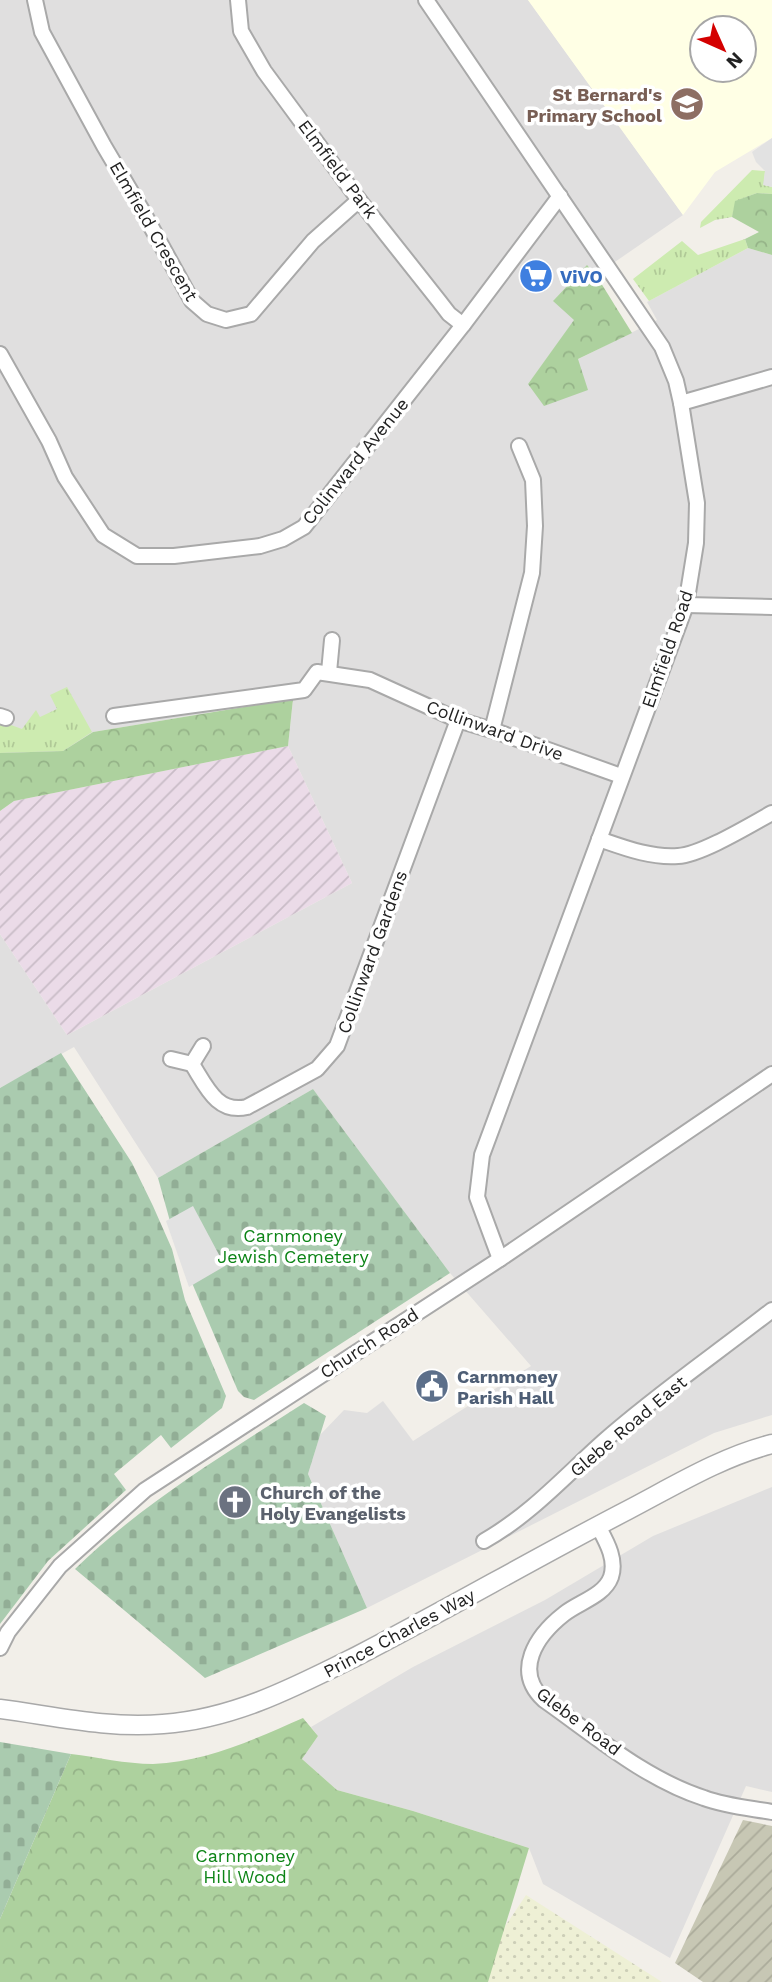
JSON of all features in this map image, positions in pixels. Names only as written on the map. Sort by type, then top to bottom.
[{"type":"street","name":"Elmfield Crescent","points":[[35,0],[42,32],[104,146],[192,301],[207,314],[226,320],[251,314],[313,241],[359,200]]},
{"type":"street","name":"Elmfield Park","points":[[238,0],[241,31],[264,71],[359,200],[449,314],[463,325]]},
{"type":"street","name":"Elmfield Road","points":[[426,0],[662,347],[676,381],[697,503],[696,543],[686,605],[482,1155],[477,1197],[500,1259]]},
{"type":"street","name":"Colinward Avenue","points":[[0,354],[49,441],[65,477],[103,536],[137,556],[174,556],[260,546],[283,539],[304,527],[463,325],[560,196]]},
{"type":"street","points":[[681,404],[772,377]]},
{"type":"street","points":[[492,730],[532,573],[535,526],[533,480],[519,446]]},
{"type":"street","points":[[686,605],[772,607]]},
{"type":"street","points":[[114,716],[304,690],[317,672],[329,672],[332,639]]},
{"type":"street","name":"Collinward Drive","points":[[329,672],[370,680],[458,720],[621,776]]},
{"type":"street","name":"Collinward Gardens","points":[[192,1064],[211,1095],[228,1108],[237,1110],[317,1069],[338,1046],[458,720]]},
{"type":"street","points":[[599,839],[649,855],[681,856],[717,842],[772,813]]},
{"type":"street","points":[[171,1059],[192,1064],[203,1046]]},
{"type":"street","name":"Church Road","points":[[0,1648],[8,1632],[60,1566],[129,1502],[193,1457],[500,1259],[772,1074]]},
{"type":"street","name":"Glebe Road East","points":[[484,1541],[534,1507],[604,1441],[772,1310]]},
{"type":"street","name":"Prince Charles Way","points":[[0,1709],[119,1725],[164,1724],[210,1717],[253,1705],[294,1688],[406,1631],[695,1475],[772,1444]]},
{"type":"street","name":"Glebe Road","points":[[598,1526],[611,1553],[613,1567],[610,1580],[602,1590],[565,1614],[536,1643],[528,1677],[533,1690],[621,1754],[674,1787],[705,1799],[772,1812]]},
{"type":"shaded area","points":[[0,0],[528,0],[683,215],[596,275],[588,266],[554,300],[575,320],[528,384],[657,320],[647,302],[748,248],[772,255],[772,1415],[714,1433],[367,1608],[308,1474],[320,1435],[344,1410],[367,1413],[383,1401],[413,1441],[531,1366],[450,1273],[313,1089],[158,1178],[74,1047],[0,1088],[0,934],[67,1035],[352,883],[288,746],[293,699],[93,732],[63,751],[0,753]]},
{"type":"shaded area","name":"St Bernard's Primary School","points":[[528,0],[772,0],[772,138],[715,172],[683,215]]},
{"type":"shaded area","points":[[772,138],[772,187],[763,185],[765,171],[756,162],[752,152]]},
{"type":"shaded area","points":[[288,746],[352,883],[67,1035],[0,934],[0,811],[14,801]]},
{"type":"shaded area","points":[[193,1206],[225,1266],[189,1287],[166,1221]]},
{"type":"shaded area","points":[[772,1487],[772,1792],[746,1786],[670,1958],[543,1884],[529,1848],[337,1790],[302,1759],[318,1736],[311,1727],[413,1667],[545,1600],[653,1536]]},
{"type":"shaded area","points":[[743,1820],[772,1826],[772,1982],[703,1982],[675,1963]]},
{"type":"shaded area","points":[[526,1895],[662,1982],[468,1982]]},
{"type":"green space","points":[[752,170],[765,171],[764,185],[772,187],[772,194],[757,193],[736,201],[732,217],[715,220],[700,228],[701,222]]},
{"type":"green space","points":[[757,193],[772,194],[772,255],[748,248],[745,239],[759,232],[732,217],[735,201]]},
{"type":"green space","points":[[745,239],[748,248],[649,301],[633,279],[682,241],[698,255]]},
{"type":"green space","points":[[587,265],[632,333],[578,359],[588,390],[544,406],[528,384],[574,320],[553,301]]},
{"type":"green space","points":[[67,687],[92,732],[63,751],[0,753],[0,721],[22,729],[36,710],[40,717],[57,709],[50,695]]},
{"type":"green space","points":[[293,699],[288,746],[14,801],[0,811],[0,753],[63,751],[93,732]]},
{"type":"green space","points":[[61,1053],[132,1163],[153,1206],[172,1249],[185,1300],[226,1396],[222,1408],[171,1448],[161,1435],[114,1474],[126,1490],[48,1561],[0,1624],[0,1088]]},
{"type":"green space","name":"Carnmoney Jewish Cemetery","points":[[313,1089],[450,1273],[254,1400],[244,1397],[238,1391],[178,1250],[158,1178]]},
{"type":"green space","points":[[304,1403],[326,1416],[308,1474],[367,1608],[205,1678],[75,1569],[128,1522]]},
{"type":"green space","name":"Carnmoney Hill Wood","points":[[303,1718],[318,1736],[302,1759],[337,1790],[529,1848],[488,1982],[0,1982],[0,1919],[71,1754],[132,1763],[173,1762],[230,1748]]},
{"type":"green space","points":[[0,1742],[71,1754],[0,1919]]},
{"type":"place","name":"St Bernard's Primary School","points":[[687,104]]},
{"type":"place","name":"ViVO","points":[[536,276]]},
{"type":"place","name":"Carnmoney Parish Hall","points":[[432,1386]]},
{"type":"place","name":"Church of the Holy Evangelists","points":[[235,1502]]}]
